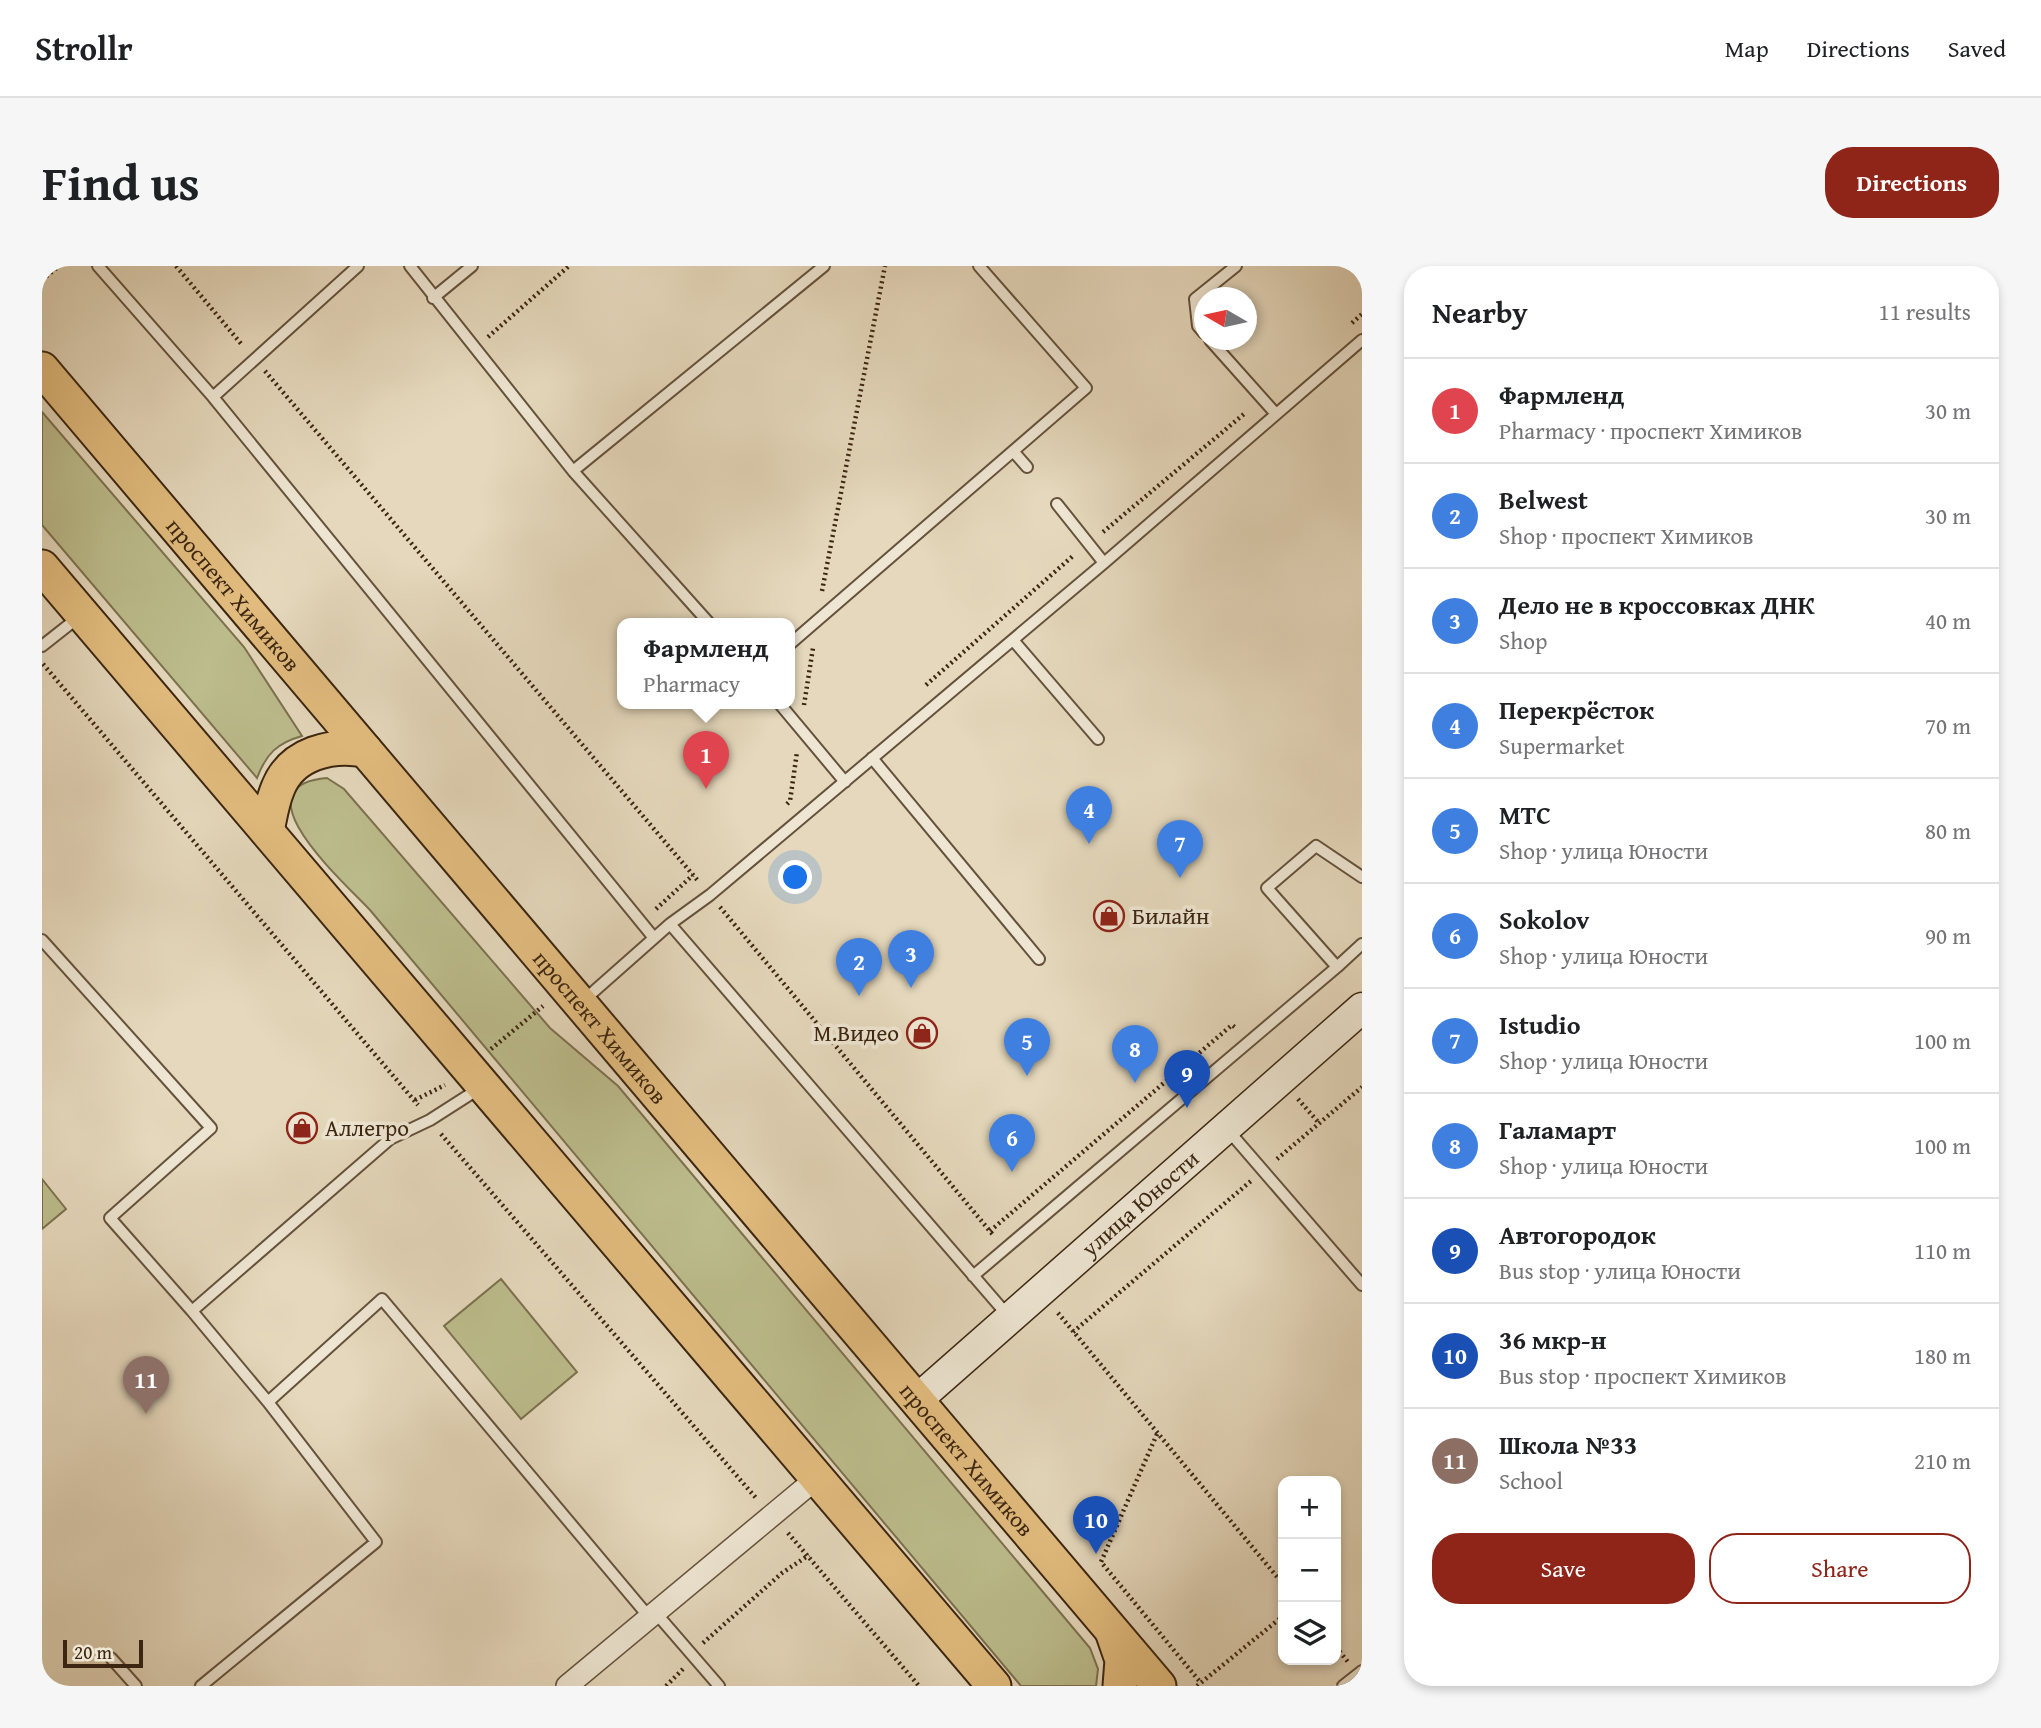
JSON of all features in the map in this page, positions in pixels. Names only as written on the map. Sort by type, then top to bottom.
[{"type":"main road","name":"проспект Химиков","points":[[42,369],[1159,1686]]},
{"type":"main road","points":[[42,567],[994,1686]]},
{"type":"main road","points":[[267,831],[278,788],[291,768],[309,755],[336,746],[365,750]]},
{"type":"main road","points":[[1108,1626],[1122,1660],[1120,1686]]},
{"type":"street","name":"улица Юности","points":[[918,1399],[1225,1127],[1359,1018]]},
{"type":"street","points":[[567,1686],[817,1478]]},
{"type":"lane","points":[[98,266],[214,397],[654,938]]},
{"type":"lane","points":[[214,397],[358,266]]},
{"type":"lane","points":[[410,266],[573,471],[705,618]]},
{"type":"lane","points":[[433,298],[472,266]]},
{"type":"lane","points":[[573,471],[824,266]]},
{"type":"lane","points":[[795,639],[1086,388],[979,266]]},
{"type":"lane","points":[[1210,287],[1236,266]]},
{"type":"lane","points":[[580,1003],[670,924],[845,782],[1104,563],[1362,340]]},
{"type":"lane","points":[[1219,350],[1276,414]]},
{"type":"lane","points":[[1013,451],[1027,467]]},
{"type":"lane","points":[[1057,504],[1104,563]]},
{"type":"lane","points":[[42,646],[82,614]]},
{"type":"lane","points":[[1013,640],[1098,739]]},
{"type":"lane","points":[[784,709],[845,782]]},
{"type":"lane","points":[[872,758],[1039,959]]},
{"type":"lane","points":[[1337,967],[1267,888],[1316,846],[1362,877]]},
{"type":"lane","points":[[670,924],[1010,1318]]},
{"type":"lane","points":[[42,940],[211,1128],[110,1217],[268,1402],[376,1542],[201,1686]]},
{"type":"lane","points":[[973,1276],[1362,944]]},
{"type":"lane","points":[[192,1311],[390,1139],[430,1120],[483,1086]]},
{"type":"lane","points":[[1225,1127],[1362,1285]]},
{"type":"lane","points":[[268,1402],[382,1299],[652,1615],[719,1686]]},
{"type":"lane","points":[[111,1658],[136,1686]]},
{"type":"lane","points":[[1343,1686],[1362,1671]]},
{"type":"path","points":[[42,280],[59,266]]},
{"type":"path","points":[[176,266],[699,883]]},
{"type":"path","points":[[476,348],[569,266]]},
{"type":"path","points":[[42,663],[430,1120],[919,1686]]},
{"type":"path","points":[[1073,1332],[1362,1087]]},
{"type":"path","points":[[990,1231],[1004,1249]]},
{"type":"path","points":[[1040,1291],[1278,1578]]},
{"type":"path","points":[[1158,1434],[1101,1562],[1199,1684],[1278,1620]]},
{"type":"path","points":[[666,1686],[706,1639],[782,1573],[808,1555]]},
{"type":"green space","points":[[42,412],[244,647],[302,736],[279,746],[264,762],[257,778],[42,525]]},
{"type":"green space","points":[[327,778],[344,789],[550,1028],[618,1086],[1090,1648],[1098,1669],[1096,1686],[1021,1686],[370,910],[321,859],[293,816],[291,798],[301,785]]},
{"type":"green space","points":[[42,1179],[66,1209],[42,1229]]},
{"type":"green space","points":[[501,1279],[577,1372],[521,1419],[444,1326]]},
{"type":"place","name":"Фармленд","points":[[706,789]]},
{"type":"place","name":"Перекрёсток","points":[[1089,844]]},
{"type":"place","name":"Istudio","points":[[1180,878]]},
{"type":"place","name":"Билайн","points":[[1109,916]]},
{"type":"place","name":"Дело не в кроссовках ДНК","points":[[911,988]]},
{"type":"place","name":"Belwest","points":[[859,996]]},
{"type":"place","name":"М.Видео","points":[[922,1033]]},
{"type":"place","name":"МТС","points":[[1027,1076]]},
{"type":"place","name":"Галамарт","points":[[1135,1083]]},
{"type":"place","name":"Автогородок","points":[[1187,1108]]},
{"type":"place","name":"Аллегро","points":[[302,1128]]},
{"type":"place","name":"Sokolov","points":[[1012,1172]]},
{"type":"place","name":"Школа №33","points":[[146,1414]]},
{"type":"place","name":"36 мкр-н","points":[[1096,1554]]}]
